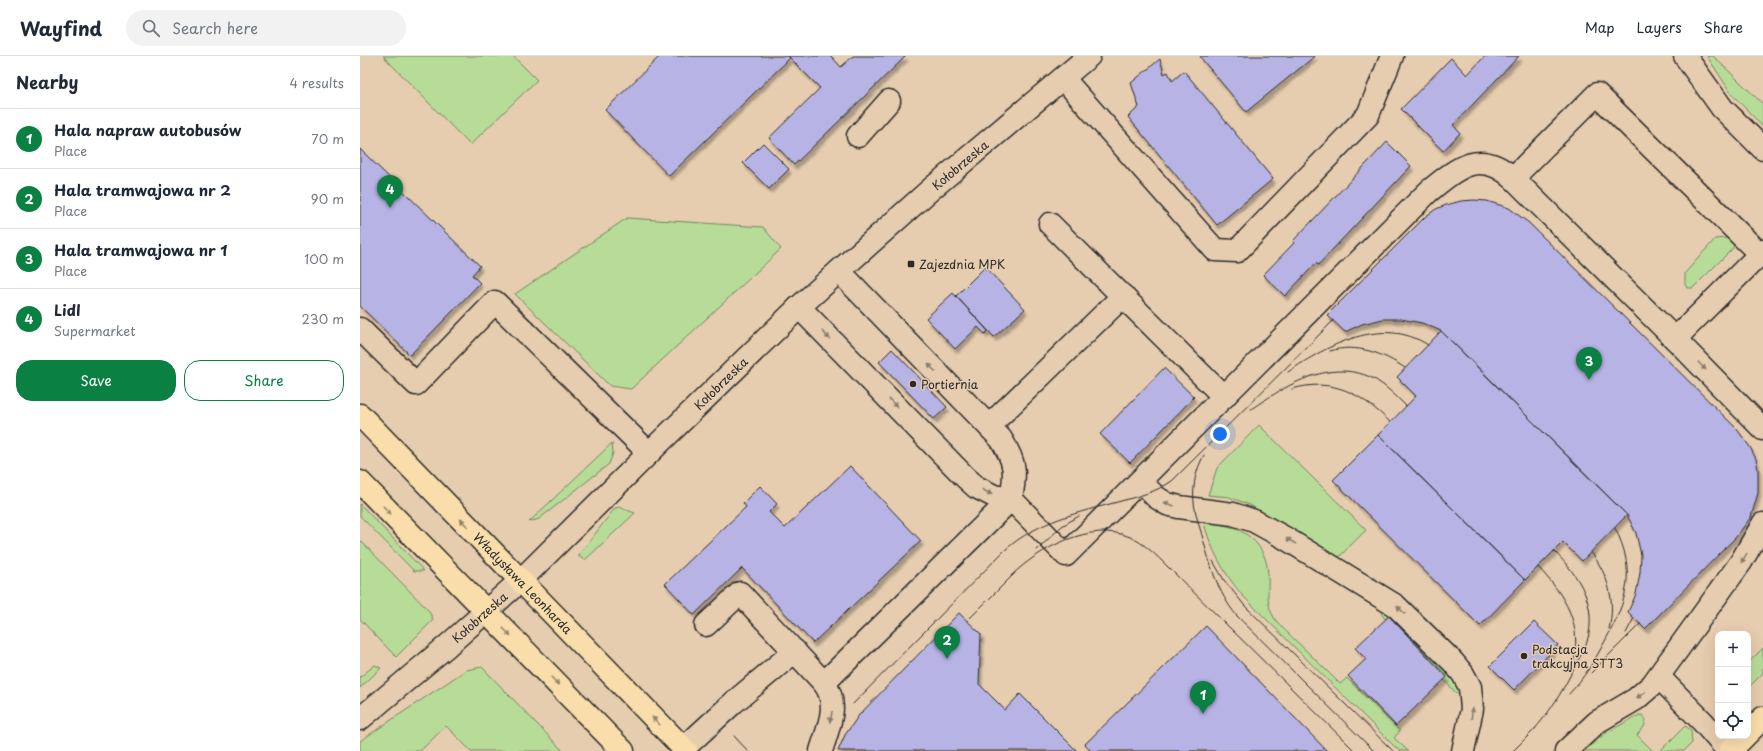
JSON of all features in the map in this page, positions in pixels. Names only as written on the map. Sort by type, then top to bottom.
[{"type":"main road","name":"Władysława Leonharda","points":[[360,415],[684,750]]},
{"type":"main road","points":[[360,482],[623,751]]},
{"type":"main road","points":[[1751,730],[1763,718]]},
{"type":"main road","points":[[1729,751],[1742,739]]},
{"type":"street","name":"Kołobrzeska","points":[[360,719],[520,581],[799,307],[930,190],[1089,56]]},
{"type":"street","points":[[1063,78],[1215,250],[1237,251],[1368,115],[1392,56]]},
{"type":"street","points":[[1685,56],[1722,108],[1763,149]]},
{"type":"street","points":[[1513,178],[1597,94],[1761,253],[1675,339]]},
{"type":"street","points":[[858,136],[889,102]]},
{"type":"street","points":[[799,307],[965,477],[976,487],[994,496],[1011,499],[1066,554],[1412,207],[1446,177],[1463,167],[1478,162],[1492,164],[1503,169],[1513,178],[1763,429]]},
{"type":"street","points":[[1050,224],[1224,397]]},
{"type":"street","points":[[824,683],[1011,499],[1015,478],[1011,455],[1001,439],[839,271]]},
{"type":"street","points":[[989,426],[1123,296]]},
{"type":"street","points":[[360,329],[416,384],[495,302],[649,453]]},
{"type":"street","points":[[1140,481],[1156,497],[1167,504],[1178,507],[1233,514],[1254,521],[1311,553],[1396,606],[1453,662],[1463,674],[1470,687],[1472,709],[1464,751]]},
{"type":"street","points":[[1566,751],[1598,722],[1645,692],[1659,677],[1741,562],[1763,524]]},
{"type":"street","points":[[706,625],[740,593],[824,683],[832,696],[832,714],[821,751]]},
{"type":"street","points":[[684,750],[733,703],[794,651]]},
{"type":"street","points":[[1659,677],[1729,751]]},
{"type":"green space","points":[[383,56],[513,56],[537,80],[470,145]]},
{"type":"green space","points":[[1707,56],[1713,56],[1763,104],[1763,127],[1731,93]]},
{"type":"green space","points":[[627,218],[763,227],[781,249],[631,389],[610,386],[515,294]]},
{"type":"green space","points":[[1715,239],[1731,239],[1734,244],[1733,248],[1693,288],[1688,288],[1685,285],[1685,273]]},
{"type":"green space","points":[[1259,425],[1366,530],[1339,557],[1250,505],[1229,497],[1208,495],[1217,468]]},
{"type":"green space","points":[[612,443],[613,453],[609,464],[539,519],[529,522]]},
{"type":"green space","points":[[360,504],[424,571],[414,571],[360,516]]},
{"type":"green space","points":[[619,507],[635,513],[585,560],[578,556],[615,508]]},
{"type":"green space","points":[[1204,523],[1227,526],[1238,530],[1255,542],[1262,551],[1266,561],[1268,574],[1268,597],[1270,608],[1275,619],[1340,684],[1347,678],[1400,731],[1394,738],[1408,751],[1400,751],[1394,746],[1242,595],[1229,578],[1219,561],[1210,543]]},
{"type":"green space","points":[[360,540],[429,611],[433,620],[396,657],[360,619]]},
{"type":"green space","points":[[1385,609],[1456,679],[1460,693],[1456,693],[1444,680],[1447,676],[1389,616],[1385,619],[1381,613]]},
{"type":"green space","points":[[1763,648],[1763,673],[1751,685],[1751,667],[1751,660]]},
{"type":"green space","points":[[375,665],[381,668],[360,688],[360,677]]},
{"type":"green space","points":[[482,667],[563,751],[471,751],[446,726],[420,751],[360,751],[360,741],[466,670]]},
{"type":"green space","points":[[1639,715],[1642,715],[1646,720],[1644,727],[1637,735],[1653,751],[1584,751],[1606,733]]},
{"type":"green space","points":[[1685,726],[1691,730],[1692,743],[1684,751],[1660,751]]},
{"type":"building","points":[[660,56],[788,56],[790,58],[669,176],[605,110]]},
{"type":"building","points":[[788,56],[831,56],[841,67],[853,56],[906,56],[794,165],[769,138],[820,88]]},
{"type":"building","points":[[1315,56],[1246,112],[1200,57]]},
{"type":"building","points":[[1485,56],[1519,56],[1453,125],[1460,133],[1443,151],[1401,109],[1451,58],[1467,75]]},
{"type":"building","points":[[1160,59],[1164,74],[1168,72],[1172,81],[1184,71],[1273,179],[1217,225],[1128,117],[1139,107],[1131,83]]},
{"type":"building","points":[[1387,142],[1411,166],[1318,265],[1316,263],[1285,296],[1263,275],[1294,243],[1293,241]]},
{"type":"building","points":[[763,143],[789,169],[769,189],[743,163]]},
{"type":"building","points":[[360,149],[480,266],[472,275],[480,283],[410,355],[360,306]]},
{"type":"building","points":[[1461,201],[1487,201],[1509,208],[1529,223],[1736,428],[1750,447],[1756,459],[1758,470],[1758,493],[1751,517],[1736,537],[1645,629],[1628,612],[1636,594],[1640,573],[1641,555],[1636,533],[1627,515],[1441,331],[1422,323],[1401,319],[1383,319],[1362,324],[1345,332],[1327,315],[1426,216],[1436,209],[1446,205]]},
{"type":"building","points":[[985,267],[1025,309],[994,337],[956,296]]},
{"type":"building","points":[[953,293],[988,331],[985,334],[978,327],[955,349],[926,318]]},
{"type":"building","points":[[1441,331],[1627,515],[1582,561],[1563,542],[1525,580],[1378,435],[1416,396],[1397,377]]},
{"type":"building","name":"Portiernia","points":[[892,349],[947,407],[934,419],[879,362]]},
{"type":"building","points":[[1164,368],[1194,397],[1130,463],[1100,434]]},
{"type":"building","points":[[1378,435],[1525,580],[1480,626],[1333,480]]},
{"type":"building","points":[[850,466],[921,541],[813,643],[742,568],[694,615],[665,584],[746,507],[743,503],[760,486],[777,504],[769,512],[785,528]]},
{"type":"building","points":[[959,613],[981,634],[979,684],[1005,710],[1020,694],[1077,751],[838,751],[845,735],[859,715]]},
{"type":"building","points":[[1389,616],[1447,677],[1396,726],[1348,676],[1366,659],[1355,648]]},
{"type":"building","name":"Podstacja trakcyjna STT3","points":[[1534,622],[1558,645],[1514,690],[1490,666]]},
{"type":"building","points":[[1206,626],[1327,751],[1091,751],[1085,744]]},
{"type":"tram line","points":[[853,704],[1005,550],[1031,531],[1045,524],[1147,493],[1172,481],[1333,321]]},
{"type":"tram line","points":[[1288,372],[1320,352],[1356,337],[1374,333],[1392,333],[1410,336],[1428,345]]},
{"type":"tram line","points":[[1330,351],[1350,348],[1369,351],[1388,358],[1405,368]]},
{"type":"tram line","points":[[1251,409],[1280,391],[1310,376],[1327,372],[1343,371],[1359,373],[1376,380],[1406,406]]},
{"type":"tram line","points":[[1292,389],[1321,385],[1346,390],[1368,403],[1390,422]]},
{"type":"tram line","points":[[1204,455],[1195,478],[1194,505],[1211,567],[1224,597],[1237,616],[1374,751]]},
{"type":"tram line","points":[[1037,550],[1062,526],[1079,516]]},
{"type":"tram line","points":[[1569,694],[1597,655],[1613,626],[1624,599],[1627,572],[1626,558],[1615,528]]},
{"type":"tram line","points":[[1011,576],[1036,556],[1050,547],[1066,540],[1099,532],[1115,533],[1130,537],[1145,546],[1159,559],[1355,751]]},
{"type":"tram line","points":[[1533,731],[1564,688],[1587,642],[1590,628],[1590,615],[1584,592],[1571,570],[1554,551]]},
{"type":"tram line","points":[[1591,552],[1602,570],[1609,588],[1612,608],[1609,629]]},
{"type":"tram line","points":[[1213,561],[1224,580],[1245,606],[1393,751]]},
{"type":"tram line","points":[[1538,567],[1564,600],[1569,611],[1576,636],[1573,665]]},
{"type":"tram line","points":[[967,621],[1015,573]]},
{"type":"tram line","points":[[1626,633],[1634,618]]},
{"type":"tram line","points":[[1591,673],[1640,624]]},
{"type":"tram line","points":[[1513,751],[1536,728]]},
{"type":"tram line","points":[[734,736],[748,751]]},
{"type":"place","name":"Lidl","points":[[390,208]]},
{"type":"place","name":"Zajezdnia MPK","points":[[911,264]]},
{"type":"place","name":"Hala tramwajowa nr 1","points":[[1589,380]]},
{"type":"place","name":"Portiernia","points":[[913,384]]},
{"type":"place","name":"Podstacja trakcyjna STT3","points":[[1524,656]]},
{"type":"place","name":"Hala tramwajowa nr 2","points":[[947,659]]},
{"type":"place","name":"Hala napraw autobusów","points":[[1203,714]]}]
